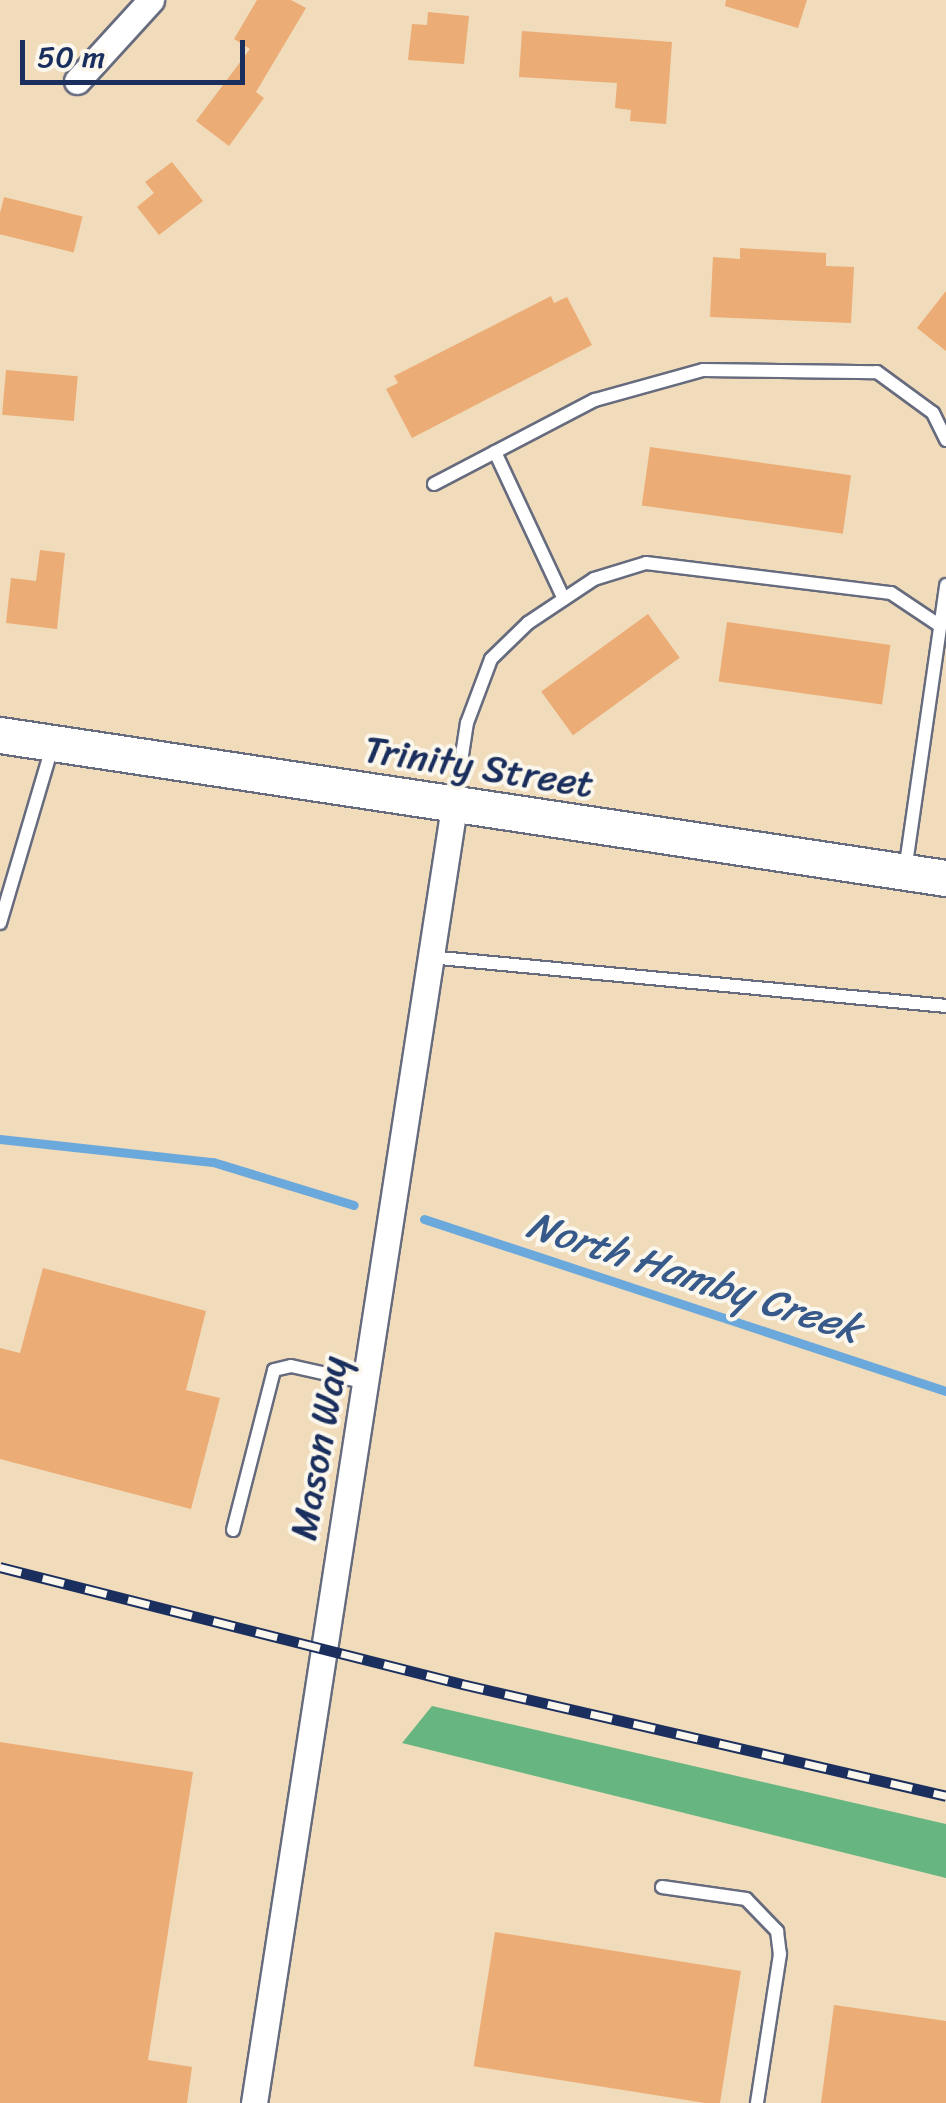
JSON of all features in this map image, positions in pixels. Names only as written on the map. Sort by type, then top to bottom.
[{"type":"street","points":[[77,81],[151,0]]},
{"type":"street","name":"Trinity Street","points":[[0,735],[946,878]]},
{"type":"street","name":"Mason Way","points":[[254,2103],[320,1648],[370,1383],[454,806]]},
{"type":"lane","points":[[434,484],[595,400],[703,370],[877,372],[933,413],[946,440]]},
{"type":"lane","points":[[495,452],[564,599]]},
{"type":"lane","points":[[454,806],[467,722],[490,659],[594,579],[646,563],[891,593],[940,625]]},
{"type":"lane","points":[[904,873],[946,585]]},
{"type":"lane","points":[[0,922],[53,743]]},
{"type":"lane","points":[[429,957],[946,1006]]},
{"type":"lane","points":[[233,1530],[274,1370],[291,1366],[370,1383]]},
{"type":"lane","points":[[662,1886],[746,1899],[777,1930],[780,1954],[756,2103]]},
{"type":"green space","points":[[432,1706],[946,1824],[946,1878],[402,1743]]},
{"type":"building","points":[[257,0],[291,0],[306,8],[256,92],[264,98],[229,146],[196,121],[250,49],[234,39]]},
{"type":"building","points":[[726,0],[807,0],[798,28],[725,6]]},
{"type":"building","points":[[428,12],[469,16],[464,64],[408,60],[412,24],[427,25]]},
{"type":"building","points":[[522,31],[672,42],[666,124],[630,121],[631,110],[615,108],[617,83],[519,77]]},
{"type":"building","points":[[172,162],[203,201],[159,235],[137,207],[154,193],[145,182]]},
{"type":"building","points":[[4,197],[83,217],[74,252],[0,234]]},
{"type":"building","points":[[740,248],[826,253],[826,266],[854,267],[851,323],[710,317],[713,257],[740,259]]},
{"type":"building","points":[[946,291],[946,351],[917,328]]},
{"type":"building","points":[[551,296],[554,303],[567,297],[592,345],[412,438],[386,389],[398,383],[394,376]]},
{"type":"building","points":[[6,370],[78,376],[74,421],[2,415]]},
{"type":"building","points":[[650,447],[851,475],[843,534],[642,505]]},
{"type":"building","points":[[40,550],[65,553],[57,629],[6,623],[11,578],[36,581]]},
{"type":"building","points":[[648,614],[680,658],[573,735],[541,692]]},
{"type":"building","points":[[727,622],[890,645],[882,704],[719,681]]},
{"type":"building","points":[[43,1268],[206,1311],[186,1390],[220,1398],[191,1509],[0,1459],[0,1348],[20,1353]]},
{"type":"building","points":[[0,1742],[193,1772],[148,2060],[192,2067],[187,2103],[0,2103]]},
{"type":"building","points":[[495,1932],[741,1971],[720,2103],[474,2066]]},
{"type":"building","points":[[834,2005],[946,2021],[946,2103],[821,2103]]},
{"type":"waterway","name":"North Hamby Creek","points":[[0,1139],[213,1162],[354,1205]]},
{"type":"waterway","name":"North Hamby Creek","points":[[424,1219],[946,1391]]},
{"type":"railway","points":[[0,1567],[462,1684],[946,1796]]}]
